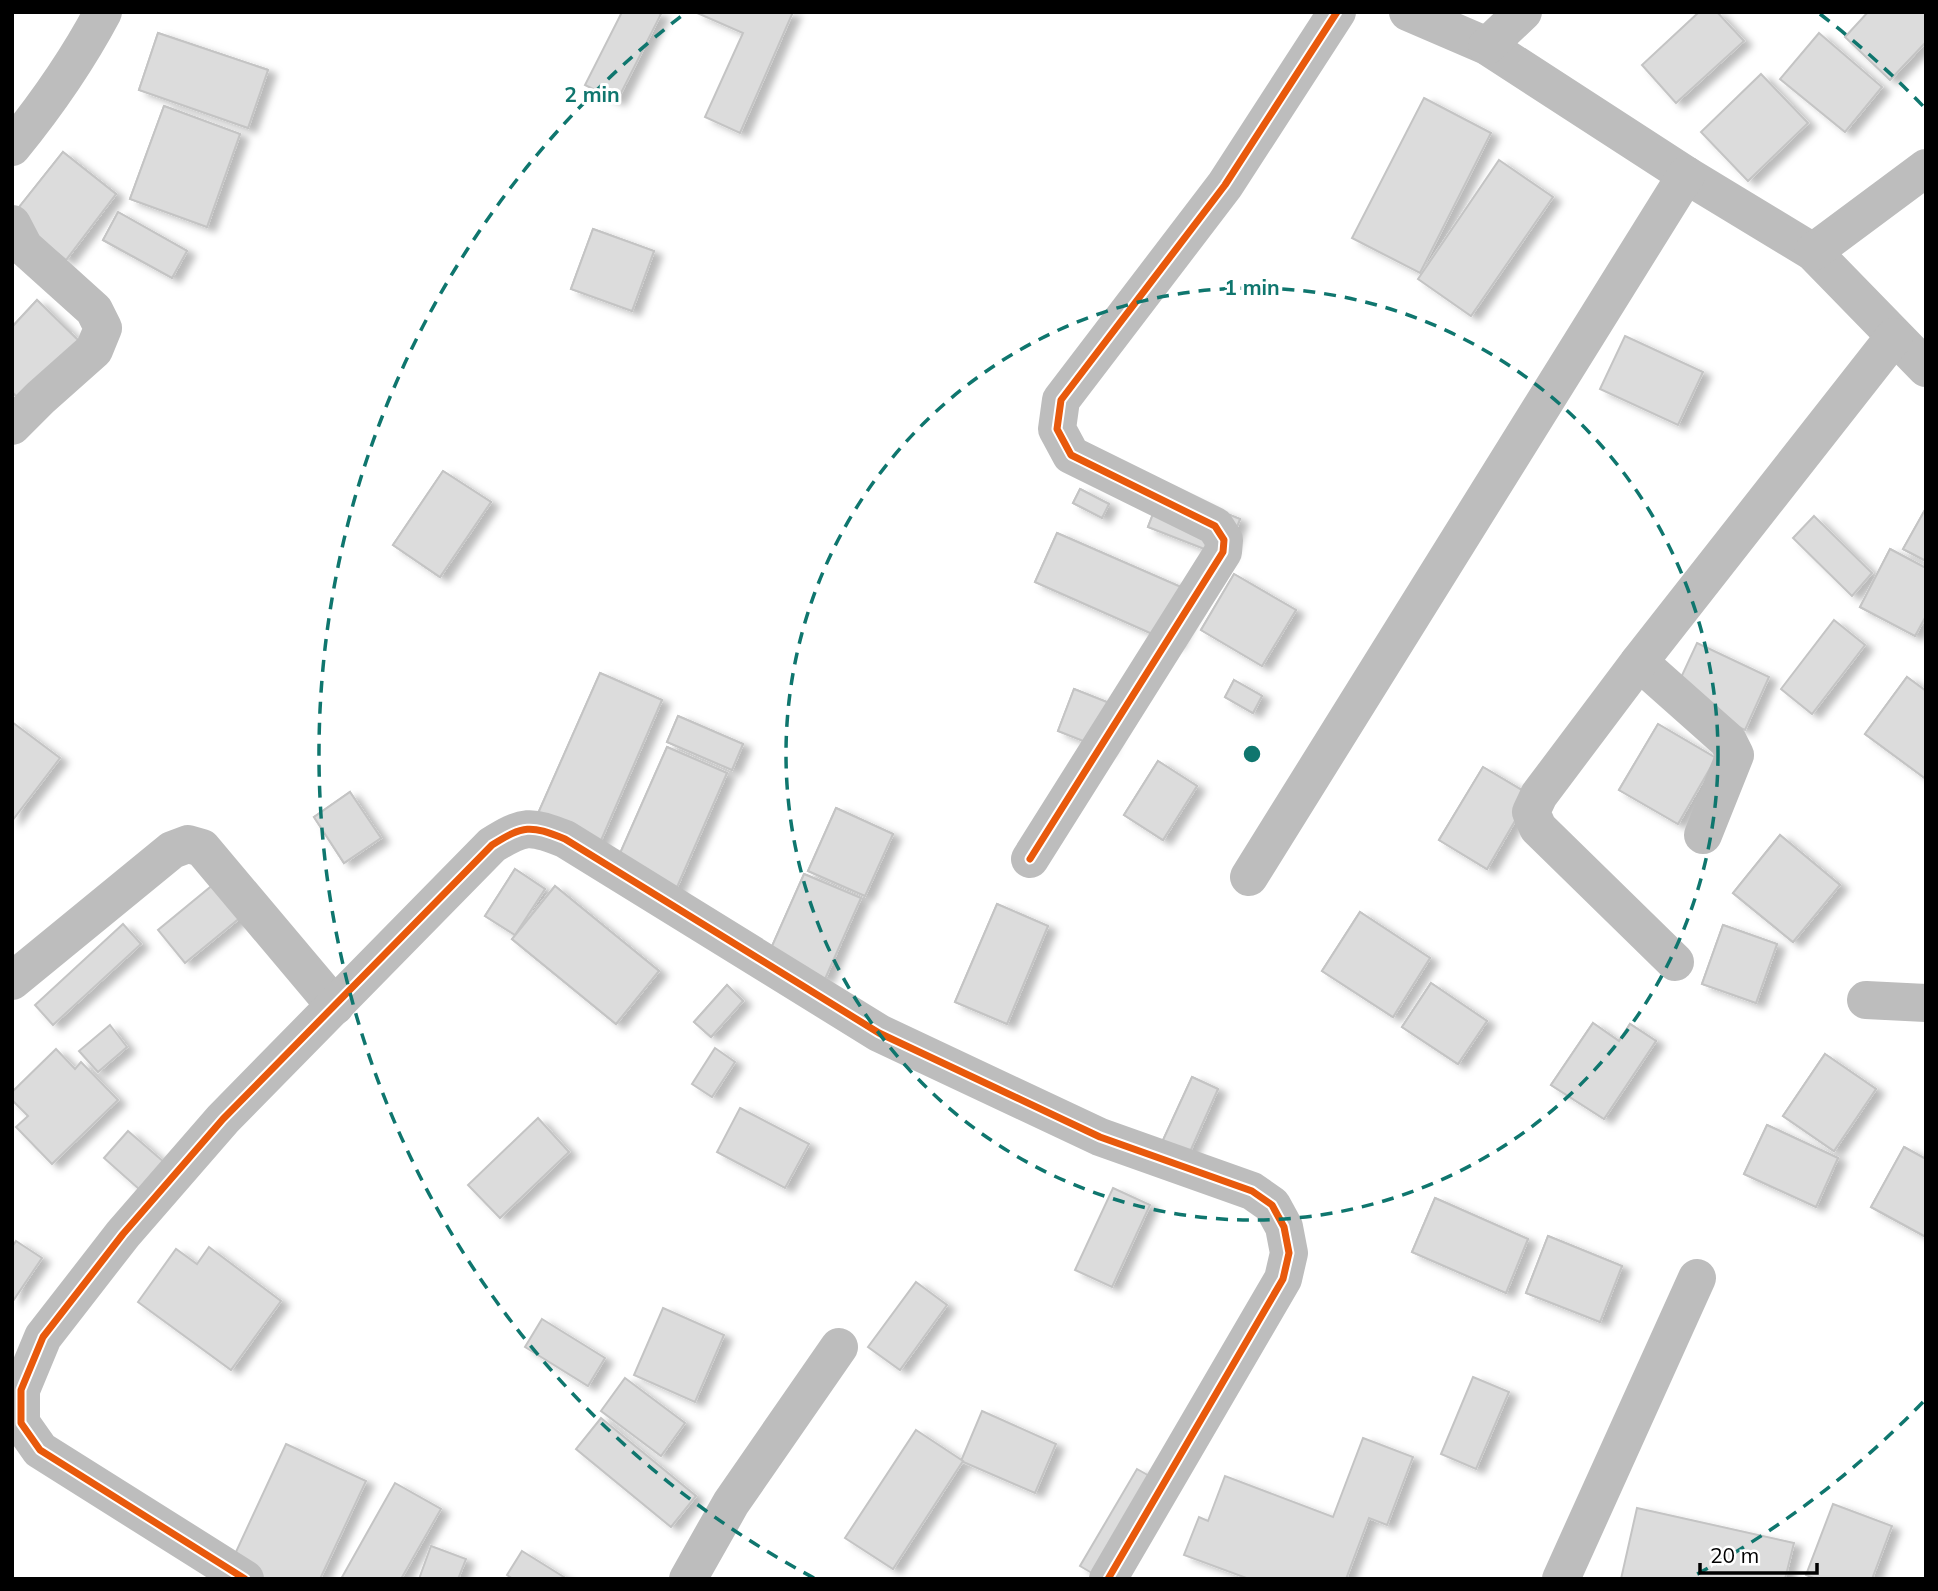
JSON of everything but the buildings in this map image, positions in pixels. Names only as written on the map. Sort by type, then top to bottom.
[{"type":"street","points":[[12,148],[53,96],[83,50],[103,12]]},
{"type":"street","points":[[1030,859],[1223,552],[1224,540],[1214,526],[1071,454],[1057,429],[1061,400],[1225,185],[1337,12]]},
{"type":"street","points":[[1408,12],[1487,46],[1686,175],[1813,252],[1926,368]]},
{"type":"street","points":[[1487,46],[1522,12]]},
{"type":"street","points":[[1813,252],[1926,168]]},
{"type":"street","points":[[1249,877],[1686,175]]},
{"type":"street","points":[[12,224],[24,247],[94,310],[103,328],[94,350],[12,426]]},
{"type":"street","points":[[1675,962],[1538,828],[1531,812],[1539,795],[1639,662],[1894,337]]},
{"type":"street","points":[[1639,662],[1728,741],[1735,755],[1703,835]]},
{"type":"street","points":[[245,1579],[40,1450],[21,1423],[21,1390],[43,1337],[123,1234],[223,1119],[492,845],[512,832],[537,828],[565,839],[879,1032],[1100,1137],[1252,1191],[1272,1205],[1284,1227],[1289,1252],[1283,1279],[1108,1579]]},
{"type":"street","points":[[12,981],[172,850],[188,844],[202,848],[335,1006]]},
{"type":"street","points":[[1866,1000],[1926,1003]]},
{"type":"street","points":[[1560,1579],[1697,1278]]},
{"type":"street","points":[[688,1579],[731,1503],[839,1347]]},
{"type":"cycle path","points":[[1030,859],[1223,552],[1224,540],[1215,526],[1071,455],[1057,429],[1061,400],[1225,185],[1337,12]]},
{"type":"cycle path","points":[[245,1579],[40,1450],[21,1423],[21,1390],[43,1337],[123,1234],[223,1119],[492,845],[527,829],[543,831],[565,839],[879,1033],[1100,1137],[1252,1191],[1272,1205],[1284,1227],[1289,1253],[1283,1279],[1108,1579]]}]
